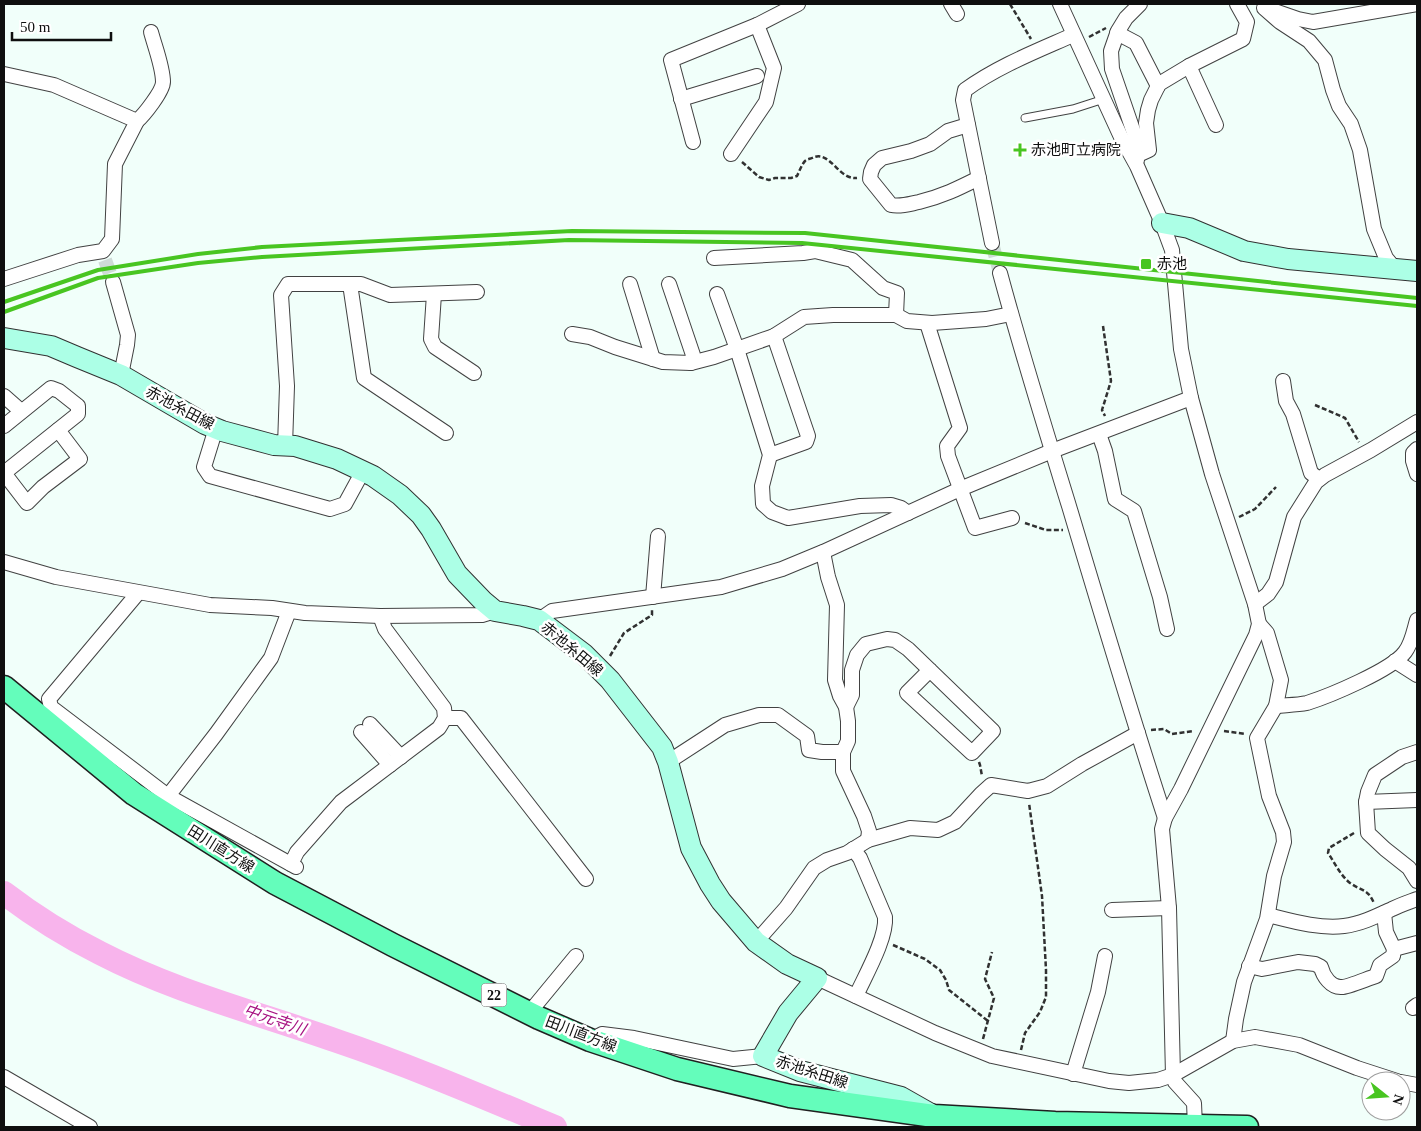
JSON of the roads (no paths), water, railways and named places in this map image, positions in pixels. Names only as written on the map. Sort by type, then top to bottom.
[{"type":"main road","points":[[1162,223],[1189,228],[1244,252],[1288,260],[1417,272]]},
{"type":"main road","name":"赤池糸田線","points":[[4,338],[51,346],[121,375],[205,424],[216,428],[274,445],[296,446],[337,459],[373,476],[400,495],[421,515],[431,528],[457,574],[483,601],[495,611],[539,620],[584,654],[610,680],[662,747],[668,762],[691,848],[710,884],[756,942],[787,964],[817,978],[788,1013],[763,1056],[800,1071],[901,1097],[934,1116]]},
{"type":"main road","name":"田川直方線","points":[[4,687],[134,794],[275,883],[529,1013],[590,1040],[677,1068],[790,1096],[934,1116],[1055,1125],[1247,1127]]},
{"type":"street","points":[[694,142],[671,60],[756,25],[798,4]]},
{"type":"street","points":[[1060,4],[1121,137],[1137,161],[1172,250],[1181,349],[1191,398],[1212,474],[1255,604],[1259,624],[1256,635],[1165,818],[1162,829],[1169,908],[1173,1074],[1175,1082],[1194,1102],[1195,1126]]},
{"type":"street","points":[[1137,161],[1134,134],[1112,69],[1111,51],[1113,30],[1140,4]]},
{"type":"street","points":[[1137,161],[1149,150],[1146,123],[1151,100],[1158,86],[1188,66],[1242,39],[1247,22],[1237,4]]},
{"type":"street","points":[[1261,6],[1298,19],[1313,22],[1342,11],[1417,4]]},
{"type":"street","points":[[1261,6],[1308,41],[1325,60],[1339,106],[1351,124],[1360,150],[1374,229],[1386,258],[1396,270]]},
{"type":"street","points":[[731,154],[766,102],[774,68],[756,25]]},
{"type":"street","points":[[1113,30],[1136,43],[1158,86]]},
{"type":"street","points":[[4,279],[78,255],[104,255],[112,238],[115,164],[137,121],[146,113],[163,85],[162,72],[152,32]]},
{"type":"street","points":[[992,243],[963,100],[965,90],[1008,65],[1040,50],[1075,39]]},
{"type":"street","points":[[1188,66],[1216,125]]},
{"type":"street","points":[[4,74],[54,85],[137,121]]},
{"type":"street","points":[[682,99],[757,76]]},
{"type":"street","points":[[968,125],[948,131],[930,144],[882,158],[874,165],[870,179],[891,205],[900,206],[937,198],[957,190],[978,178]]},
{"type":"street","points":[[714,258],[803,254],[815,251],[852,260],[883,288],[897,293],[896,315]]},
{"type":"street","points":[[1000,273],[1052,451],[1165,818]]},
{"type":"street","points":[[113,282],[128,335],[121,375]]},
{"type":"street","points":[[285,446],[287,386],[281,295],[288,284],[361,284],[390,295],[476,292]]},
{"type":"street","points":[[350,284],[364,378],[446,433]]},
{"type":"street","points":[[630,284],[653,359]]},
{"type":"street","points":[[669,284],[694,355],[691,363]]},
{"type":"street","points":[[434,294],[431,340],[435,347],[474,373]]},
{"type":"street","points":[[717,294],[770,455],[762,486],[763,504],[772,512],[788,518],[860,506],[891,505],[901,508],[908,513]]},
{"type":"street","points":[[572,334],[590,337],[663,362],[691,363],[736,350],[774,336],[804,317],[896,315],[907,321],[928,323],[986,319],[1011,314]]},
{"type":"street","points":[[928,323],[960,428],[947,446],[948,456],[975,528],[1012,518]]},
{"type":"street","points":[[770,455],[806,442],[808,436],[774,336]]},
{"type":"street","points":[[1283,381],[1286,401],[1293,414],[1311,473],[1319,479]]},
{"type":"street","points":[[4,426],[51,388],[59,391],[78,406],[78,414],[4,473],[27,503],[43,487],[80,459],[58,430]]},
{"type":"street","points":[[4,396],[21,411]]},
{"type":"street","points":[[539,620],[552,611],[721,587],[782,569],[960,489],[1052,451],[1191,398]]},
{"type":"street","points":[[1255,604],[1268,594],[1276,582],[1294,517],[1316,482],[1417,422]]},
{"type":"street","points":[[216,428],[204,467],[210,476],[330,509],[345,504],[362,471]]},
{"type":"street","points":[[1099,434],[1105,451],[1115,499],[1134,511],[1160,597],[1167,628]]},
{"type":"street","points":[[1417,449],[1413,453],[1417,474]]},
{"type":"street","points":[[653,597],[658,536]]},
{"type":"street","points":[[823,552],[836,605],[835,680],[846,707],[848,722],[848,741],[843,752],[843,771],[864,816],[869,831],[868,840]]},
{"type":"street","points":[[4,562],[56,577],[210,605],[272,608],[305,613],[380,616],[482,614],[495,611]]},
{"type":"street","points":[[138,592],[49,699],[51,707],[168,796],[294,866],[297,852],[342,802],[439,728],[445,718],[444,708],[385,629],[380,616]]},
{"type":"street","points":[[168,796],[271,658],[289,611]]},
{"type":"street","points":[[1276,706],[1305,703],[1351,686],[1389,665],[1405,653],[1413,636],[1417,620]]},
{"type":"street","points":[[1233,1041],[1244,982],[1268,915],[1274,876],[1284,842],[1283,832],[1269,796],[1256,738],[1276,706],[1281,680],[1267,633],[1259,624]]},
{"type":"street","points":[[846,707],[852,695],[852,670],[857,655],[866,644],[887,639],[895,640],[908,649],[930,670],[993,731],[972,753],[907,693],[930,670]]},
{"type":"street","points":[[1395,661],[1417,675]]},
{"type":"street","points":[[668,762],[725,725],[759,715],[778,715],[807,736],[809,750],[843,752]]},
{"type":"street","points":[[445,718],[461,718],[586,879]]},
{"type":"street","points":[[366,728],[395,761]]},
{"type":"street","points":[[756,942],[786,908],[814,868],[827,860],[853,850],[868,840],[910,828],[938,830],[956,822],[991,785],[1028,791],[1047,786],[1138,733]]},
{"type":"street","points":[[1417,752],[1402,757],[1375,774],[1366,802],[1368,833],[1385,850],[1409,868],[1417,881]]},
{"type":"street","points":[[1366,802],[1417,800]]},
{"type":"street","points":[[853,850],[860,858],[885,916],[886,924],[881,940],[856,996]]},
{"type":"street","points":[[1268,915],[1292,921],[1346,926],[1382,914],[1417,899]]},
{"type":"street","points":[[1112,910],[1169,908]]},
{"type":"street","points":[[1249,966],[1262,969],[1298,962],[1315,964],[1321,967],[1323,976],[1332,984],[1342,987],[1376,976],[1380,965],[1394,956],[1394,949],[1386,932],[1382,914]]},
{"type":"street","points":[[1394,949],[1417,942]]},
{"type":"street","points":[[529,1013],[576,956]]},
{"type":"street","points":[[1074,1074],[1098,992],[1105,956]]},
{"type":"street","points":[[817,978],[935,1033],[992,1056],[1109,1081],[1129,1083],[1158,1080],[1173,1074],[1233,1041],[1255,1037],[1300,1045],[1366,1071]]},
{"type":"street","points":[[590,1040],[602,1034],[634,1038],[734,1059],[763,1056]]},
{"type":"street","points":[[4,1077],[90,1127]]},
{"type":"lane","points":[[1025,118],[1073,109],[1104,99]]},
{"type":"waterway","name":"中元寺川","points":[[4,893],[39,918],[75,940],[128,967],[187,991],[392,1061],[555,1127]]},
{"type":"tunnel","points":[[992,243],[1000,273]]},
{"type":"tunnel","points":[[105,260],[113,282]]},
{"type":"railway","points":[[4,302],[98,270],[198,254],[262,247],[572,231],[805,233],[1417,298]]},
{"type":"railway","points":[[4,312],[98,278],[198,263],[262,257],[569,240],[802,243],[1417,306]]},
{"type":"place","name":"赤池町立病院","points":[[1020,150]]},
{"type":"place","name":"赤池","points":[[1146,264]]}]
